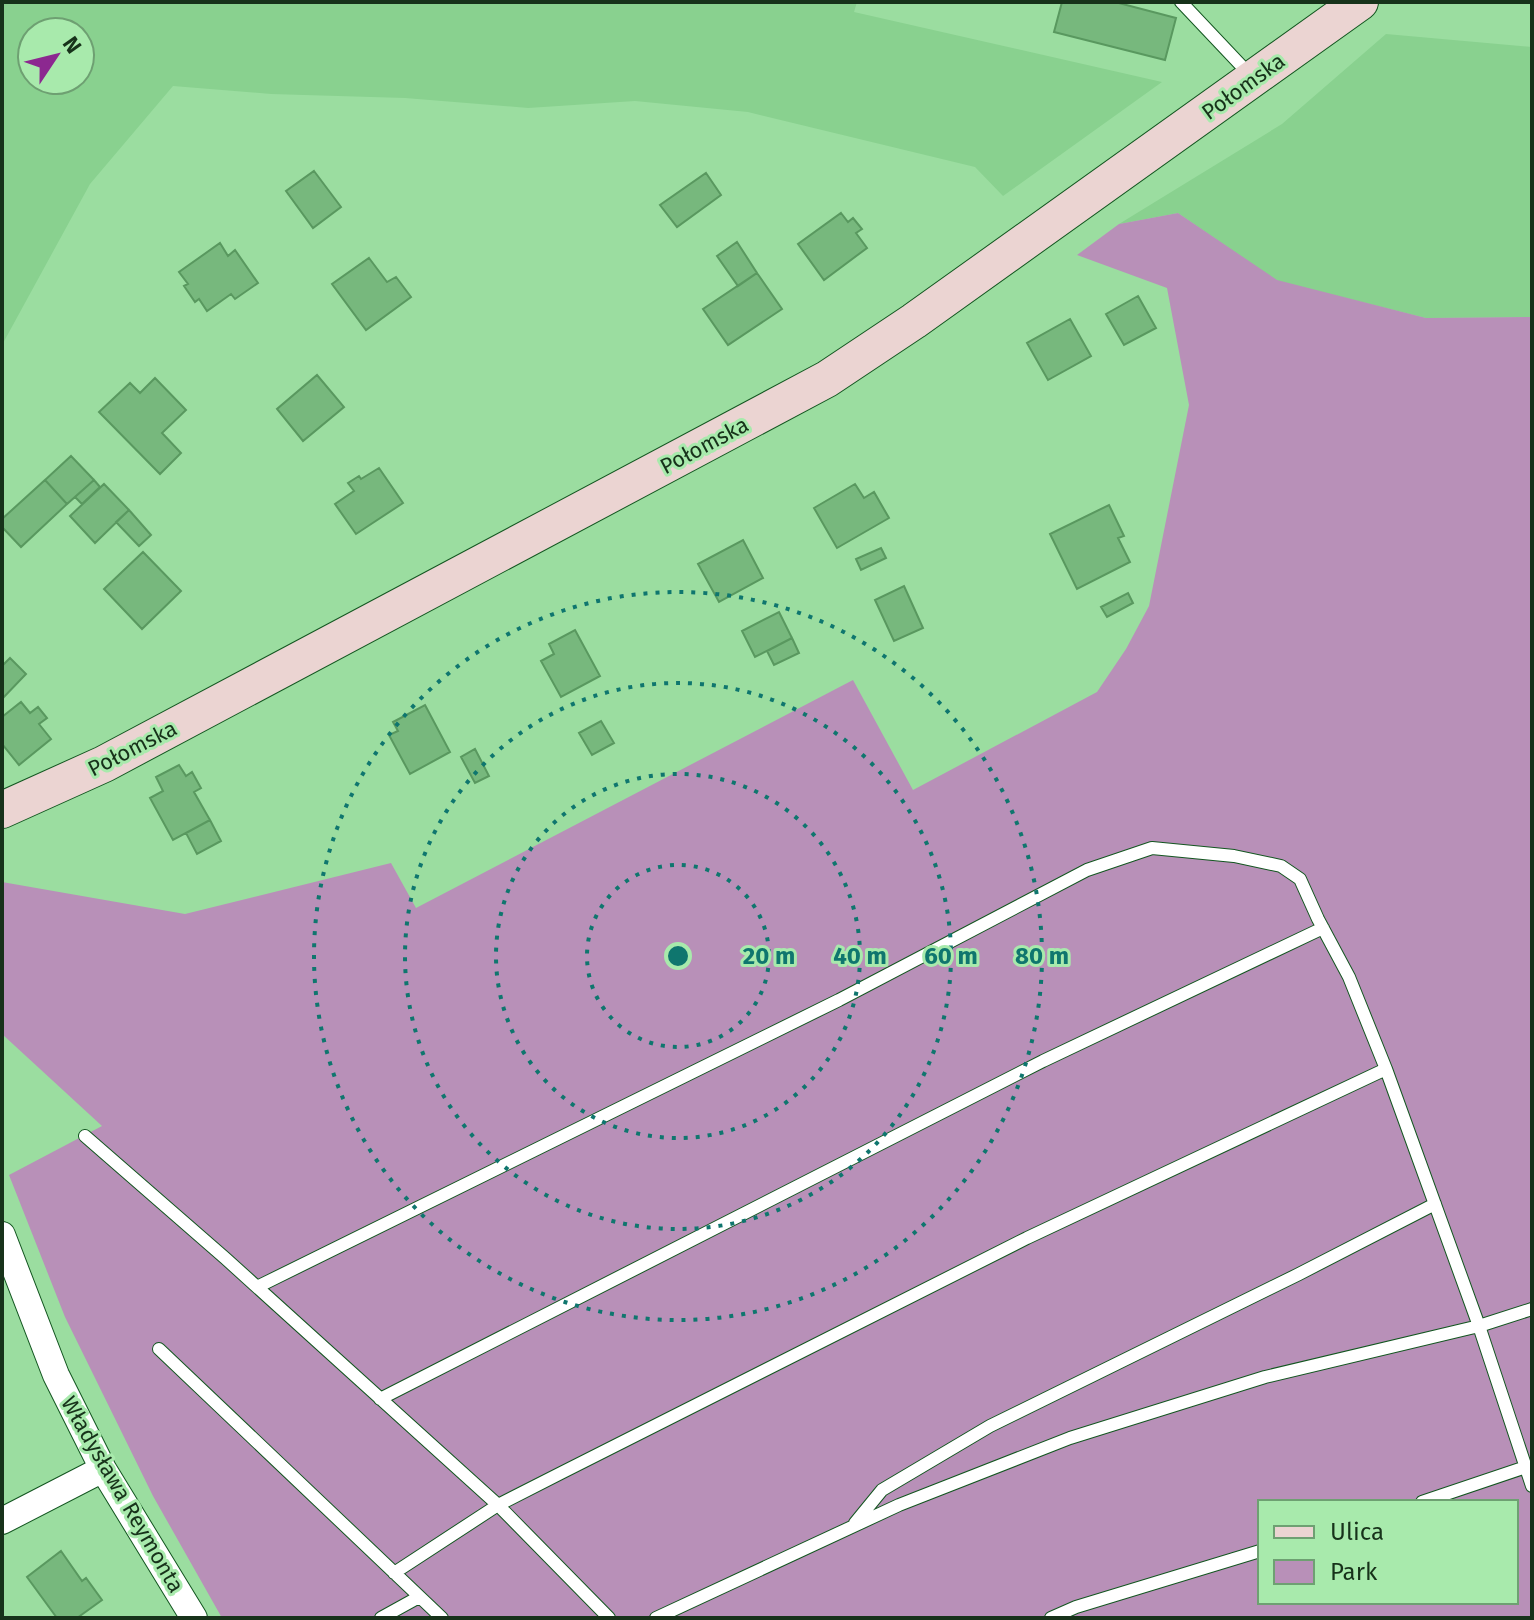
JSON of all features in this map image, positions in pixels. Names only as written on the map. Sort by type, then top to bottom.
[{"type":"street","name":"Połomska","points":[[2,810],[104,764],[827,379],[927,312],[1360,2]]},
{"type":"street","name":"Władysława Reymonta","points":[[2,1235],[56,1375],[103,1469],[194,1618]]},
{"type":"street","points":[[2,1521],[103,1469]]},
{"type":"lane","points":[[1181,2],[1253,79]]},
{"type":"lane","points":[[257,1287],[839,1000],[1087,870],[1152,848],[1234,856],[1281,866],[1300,879],[1349,977],[1386,1069],[1479,1326],[1532,1486]]},
{"type":"lane","points":[[380,1399],[1043,1061],[1323,928]]},
{"type":"lane","points":[[394,1573],[498,1505],[1027,1238],[1386,1069]]},
{"type":"lane","points":[[85,1136],[498,1505],[609,1618]]},
{"type":"lane","points":[[853,1526],[882,1490],[990,1426],[1435,1204]]},
{"type":"lane","points":[[656,1618],[899,1505],[1085,1433],[1265,1377],[1479,1326],[1532,1309]]},
{"type":"lane","points":[[159,1349],[442,1618]]},
{"type":"lane","points":[[1428,1500],[1526,1467]]},
{"type":"lane","points":[[1051,1618],[1078,1612],[1258,1552]]},
{"type":"lane","points":[[381,1618],[419,1597]]},
{"type":"shaded area","points":[[2,2],[857,2],[854,12],[1162,82],[1003,196],[975,167],[748,112],[635,101],[528,108],[173,86],[90,184],[2,345]]},
{"type":"shaded area","points":[[1386,34],[1532,47],[1532,317],[1426,318],[1277,281],[1178,213],[1119,224],[1282,124]]},
{"type":"green space","points":[[1178,213],[1277,280],[1426,318],[1532,317],[1532,1618],[222,1618],[153,1496],[65,1317],[9,1175],[102,1126],[2,1034],[2,882],[185,914],[391,863],[416,908],[853,680],[913,790],[1097,692],[1126,649],[1149,606],[1189,405],[1167,288],[1077,255],[1119,224]]},
{"type":"building","points":[[1062,2],[1115,2],[1176,18],[1165,60],[1054,32]]},
{"type":"building","points":[[314,171],[341,207],[313,228],[286,191]]},
{"type":"building","points":[[706,173],[721,195],[677,227],[660,205]]},
{"type":"building","points":[[841,213],[848,222],[853,218],[862,229],[856,233],[867,248],[824,280],[798,244]]},
{"type":"building","points":[[737,242],[757,273],[738,286],[717,256]]},
{"type":"building","points":[[220,243],[228,256],[235,250],[258,283],[235,299],[231,294],[207,311],[199,299],[195,302],[179,272]]},
{"type":"building","points":[[369,258],[387,282],[396,277],[411,297],[366,330],[332,284]]},
{"type":"building","points":[[757,273],[782,309],[728,345],[703,309]]},
{"type":"building","points":[[1138,296],[1156,328],[1124,345],[1106,314]]},
{"type":"building","points":[[1070,319],[1091,356],[1048,380],[1027,343]]},
{"type":"building","points":[[317,375],[344,407],[303,441],[277,409]]},
{"type":"building","points":[[155,378],[186,410],[162,433],[181,453],[160,474],[99,412],[130,383],[140,393]]},
{"type":"building","points":[[71,456],[94,480],[67,504],[45,480]]},
{"type":"building","points":[[379,468],[403,503],[356,534],[335,504],[354,491],[348,483]]},
{"type":"building","points":[[45,480],[67,504],[21,547],[2,527],[2,519]]},
{"type":"building","points":[[94,480],[100,487],[82,504],[75,497]]},
{"type":"building","points":[[104,484],[129,510],[95,543],[70,516]]},
{"type":"building","points":[[855,484],[864,498],[874,492],[889,518],[837,548],[814,508]]},
{"type":"building","points":[[1109,505],[1124,536],[1118,538],[1130,562],[1077,589],[1050,534]]},
{"type":"building","points":[[129,510],[151,535],[139,546],[116,522]]},
{"type":"building","points":[[743,540],[763,578],[719,602],[698,564]]},
{"type":"building","points":[[881,548],[886,558],[861,570],[856,559]]},
{"type":"building","points":[[143,552],[181,591],[142,629],[104,589]]},
{"type":"building","points":[[904,586],[923,628],[894,641],[875,600]]},
{"type":"building","points":[[1128,593],[1133,603],[1107,617],[1101,607]]},
{"type":"building","points":[[779,612],[792,638],[755,657],[742,631]]},
{"type":"building","points":[[575,630],[600,676],[561,697],[541,661],[554,654],[549,644]]},
{"type":"building","points":[[792,638],[799,653],[774,665],[767,651]]},
{"type":"building","points":[[10,658],[26,674],[2,699],[2,666]]},
{"type":"building","points":[[21,702],[30,713],[38,707],[47,718],[39,724],[51,739],[19,765],[2,744],[2,717]]},
{"type":"building","points":[[425,705],[450,752],[410,774],[389,735],[398,731],[393,722]]},
{"type":"building","points":[[601,721],[614,743],[592,755],[579,733]]},
{"type":"building","points":[[475,749],[489,776],[475,783],[461,757]]},
{"type":"building","points":[[179,765],[186,776],[192,772],[201,788],[194,792],[210,820],[173,840],[150,798],[163,791],[156,777]]},
{"type":"building","points":[[210,820],[221,841],[197,854],[186,833]]},
{"type":"building","points":[[61,1551],[82,1581],[86,1578],[102,1600],[77,1618],[57,1618],[27,1577]]}]
